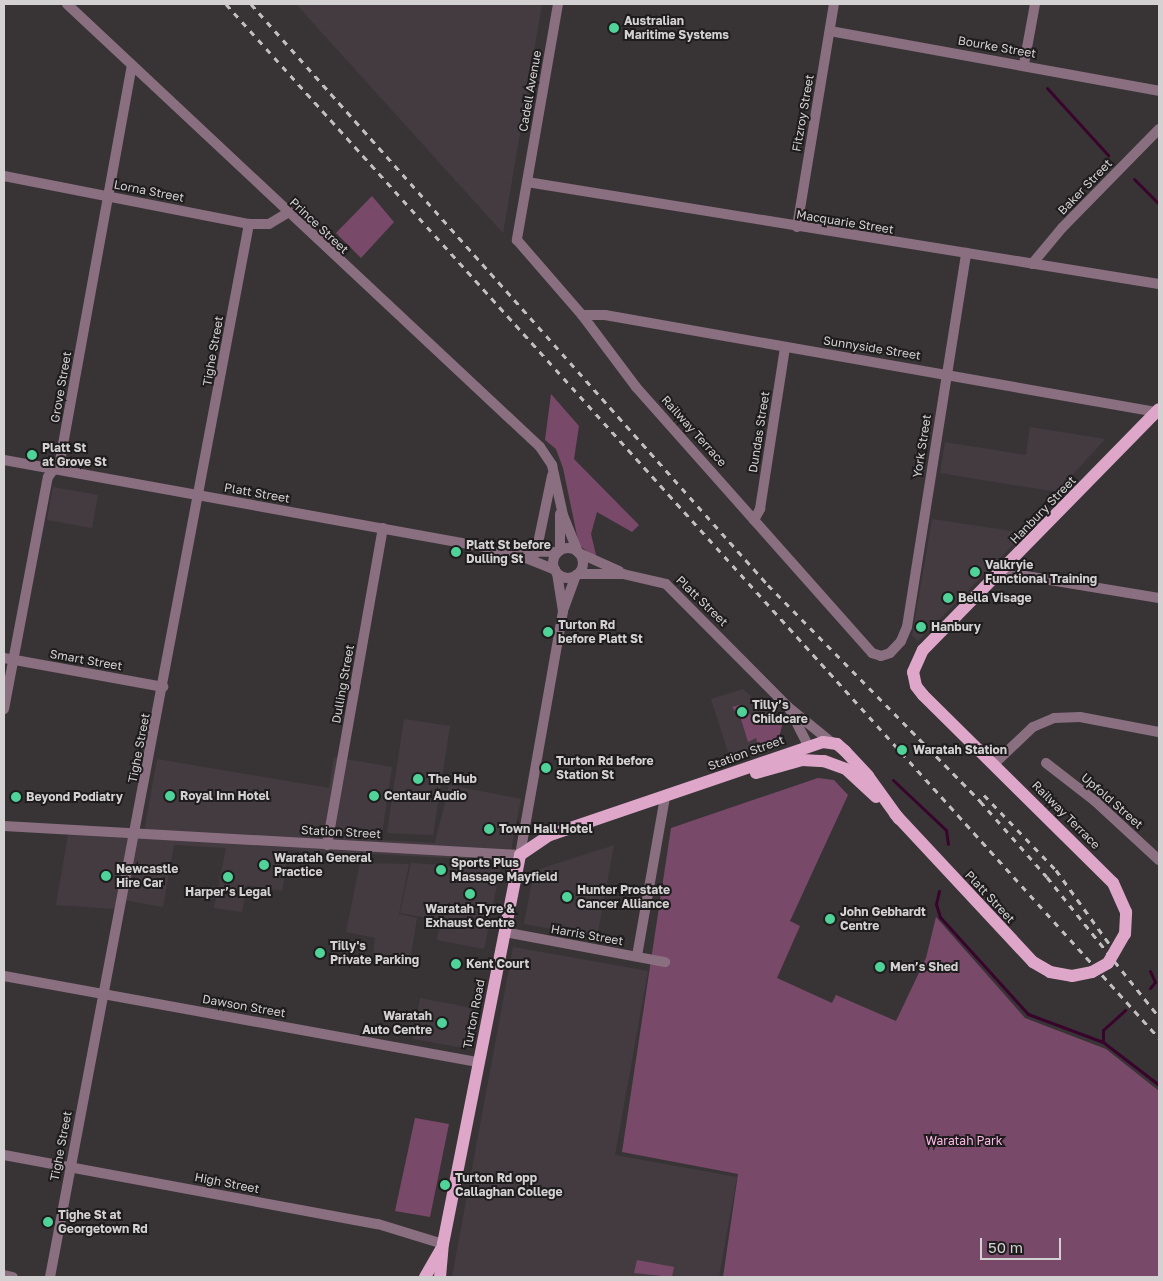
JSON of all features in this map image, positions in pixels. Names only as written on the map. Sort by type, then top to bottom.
[{"type":"main road","name":"Hanbury Street","points":[[913,676],[920,655],[1158,411]]},
{"type":"main road","name":"Railway Terrace","points":[[913,676],[923,695],[995,763],[1113,883],[1126,912],[1125,934],[1108,963],[1092,972],[1072,976]]},
{"type":"main road","name":"Station Street","points":[[520,855],[545,837],[665,798],[808,745],[831,742]]},
{"type":"main road","points":[[831,742],[841,747],[854,771]]},
{"type":"main road","points":[[808,745],[832,755],[854,771]]},
{"type":"main road","name":"Station Street","points":[[665,798],[802,760],[830,762],[854,771]]},
{"type":"main road","name":"Platt Street","points":[[854,771],[1032,962],[1050,972],[1072,976]]},
{"type":"main road","name":"Turton Road","points":[[440,1277],[443,1244],[520,855]]},
{"type":"main road","name":"Turton Road","points":[[425,1277],[443,1244]]},
{"type":"street","name":"Prince Street","points":[[67,4],[287,213],[537,444],[552,467],[561,508],[578,552]]},
{"type":"street","name":"Cadell Avenue","points":[[527,182],[558,4]]},
{"type":"street","name":"Fitzroy Street","points":[[797,227],[834,4]]},
{"type":"street","points":[[1024,64],[1035,4]]},
{"type":"street","name":"Bourke Street","points":[[830,31],[1024,64],[1159,91]]},
{"type":"street","name":"Grove Street","points":[[4,709],[8,659],[48,477],[60,461],[132,66]]},
{"type":"street","name":"Baker Street","points":[[1032,264],[1062,228],[1159,129]]},
{"type":"street","name":"Lorna Street","points":[[4,176],[249,224],[269,224],[287,213]]},
{"type":"street","name":"Macquarie Street","points":[[527,182],[1159,284]]},
{"type":"street","name":"Railway Terrace","points":[[527,182],[517,240],[582,315],[636,387],[872,652],[881,656],[890,653],[901,642]]},
{"type":"street","name":"Tighe Street","points":[[50,1277],[134,834],[164,687],[249,224]]},
{"type":"street","name":"York Street","points":[[901,642],[907,627],[966,253]]},
{"type":"street","name":"Sunnyside Street","points":[[582,315],[604,315],[1158,411]]},
{"type":"street","name":"Dundas Street","points":[[754,520],[760,509],[785,347]]},
{"type":"street","name":"Platt Street","points":[[4,460],[506,551],[536,553],[559,551]]},
{"type":"street","points":[[536,553],[552,467]]},
{"type":"street","name":"Prince Street","points":[[559,551],[561,508]]},
{"type":"street","name":"Dulling Street","points":[[327,845],[383,528]]},
{"type":"street","points":[[569,548],[578,552],[583,563],[577,574],[565,577],[556,571],[554,560],[559,551],[569,548]]},
{"type":"street","name":"Platt Street","points":[[506,551],[556,571]]},
{"type":"street","name":"Platt Street","points":[[578,552],[630,575]]},
{"type":"street","name":"Turton Road","points":[[556,571],[563,611]]},
{"type":"street","points":[[1002,572],[1159,598]]},
{"type":"street","name":"Platt Street","points":[[577,574],[630,575],[657,580],[670,587],[788,707],[831,742]]},
{"type":"street","name":"Turton Road","points":[[520,855],[563,611],[577,574]]},
{"type":"street","name":"Smart Street","points":[[8,659],[164,687]]},
{"type":"street","name":"Platt Street","points":[[788,707],[808,745]]},
{"type":"street","points":[[995,763],[1033,727],[1054,718],[1080,717],[1159,732]]},
{"type":"street","name":"Upfold Street","points":[[1046,763],[1095,801],[1159,860]]},
{"type":"street","points":[[637,956],[665,798]]},
{"type":"street","name":"Station Street","points":[[4,826],[520,855]]},
{"type":"street","name":"Harris Street","points":[[504,932],[665,962]]},
{"type":"street","name":"Dawson Street","points":[[4,976],[479,1062]]},
{"type":"street","name":"High Street","points":[[4,1155],[378,1224],[443,1244]]},
{"type":"street","points":[[4,1276],[14,1277]]},
{"type":"shaded area","points":[[296,4],[542,4],[503,233]]},
{"type":"shaded area","points":[[1030,427],[1105,439],[1057,492],[940,473],[945,442],[1026,455]]},
{"type":"shaded area","points":[[53,487],[98,495],[92,528],[47,520]]},
{"type":"shaded area","points":[[932,519],[1025,533],[918,641],[912,636]]},
{"type":"shaded area","name":"Tilly’s Childcare","points":[[743,689],[782,725],[779,738],[729,755],[711,699]]},
{"type":"shaded area","name":"The Hub","points":[[404,719],[450,726],[433,835],[387,833]]},
{"type":"shaded area","points":[[334,757],[392,767],[381,840],[435,843],[449,785],[521,799],[509,861],[289,850],[282,891],[247,885],[242,912],[214,908],[226,848],[174,845],[163,907],[118,899],[116,909],[56,905],[68,835],[143,839],[157,759],[329,788]]},
{"type":"shaded area","name":"Hunter Prostate Cancer Alliance","points":[[614,845],[597,937],[524,924],[534,871]]},
{"type":"shaded area","points":[[360,863],[409,864],[399,914],[417,918],[410,961],[373,955],[375,938],[346,932]]},
{"type":"shaded area","name":"Waratah Tyre & Exhaust Centre","points":[[411,863],[500,869],[484,949],[437,940],[441,920],[400,913]]},
{"type":"shaded area","points":[[513,947],[648,971],[615,1155],[737,1177],[719,1277],[452,1277]]},
{"type":"shaded area","name":"Waratah Auto Centre","points":[[420,998],[472,1008],[464,1048],[413,1039]]},
{"type":"green space","points":[[372,196],[394,222],[361,258],[336,233]]},
{"type":"green space","points":[[551,394],[579,426],[574,459],[639,525],[632,532],[597,512],[591,534],[597,559],[579,545],[563,468],[556,449],[545,440]]},
{"type":"green space","points":[[739,705],[755,719],[782,725],[779,738],[758,745],[756,738],[748,742],[741,719],[732,707]]},
{"type":"green space","name":"Waratah Park","points":[[818,778],[834,780],[848,795],[790,921],[800,926],[777,978],[832,1003],[836,995],[896,1021],[926,958],[936,917],[1025,1018],[1106,1049],[1159,1091],[1159,1277],[723,1277],[738,1174],[622,1152],[671,828]]},
{"type":"green space","points":[[415,1118],[449,1124],[430,1217],[395,1211]]},
{"type":"green space","points":[[637,1260],[674,1267],[672,1277],[634,1273]]},
{"type":"waterway","points":[[1047,88],[1108,155]]},
{"type":"waterway","points":[[1134,179],[1159,204]]},
{"type":"waterway","points":[[893,780],[946,830],[948,844]]},
{"type":"waterway","points":[[939,891],[936,904],[940,917],[1028,1014],[1103,1042],[1159,1085]]},
{"type":"waterway","points":[[1150,971],[1155,982],[1150,988]]},
{"type":"waterway","points":[[1103,1042],[1103,1030],[1125,1010]]},
{"type":"railway","points":[[226,4],[1159,1038]]},
{"type":"railway","points":[[251,4],[768,585],[980,801],[1047,877],[1159,1017]]},
{"type":"railway","points":[[984,795],[1056,870],[1118,956]]},
{"type":"place","name":"Australian Maritime Systems","points":[[614,28]]},
{"type":"place","name":"Platt St at Grove St","points":[[32,455]]},
{"type":"place","name":"Platt St before Dulling St","points":[[456,552]]},
{"type":"place","name":"Valkryie Functional Training","points":[[975,572]]},
{"type":"place","name":"Bella Visage","points":[[948,598]]},
{"type":"place","name":"Hanbury","points":[[921,627]]},
{"type":"place","name":"Turton Rd before Platt St","points":[[548,632]]},
{"type":"place","name":"Tilly’s Childcare","points":[[742,712]]},
{"type":"place","name":"Waratah Station","points":[[902,750]]},
{"type":"place","name":"Turton Rd before Station St","points":[[546,768]]},
{"type":"place","name":"The Hub","points":[[418,779]]},
{"type":"place","name":"Royal Inn Hotel","points":[[170,796]]},
{"type":"place","name":"Centaur Audio","points":[[374,796]]},
{"type":"place","name":"Beyond Podiatry","points":[[16,797]]},
{"type":"place","name":"Town Hall Hotel","points":[[489,829]]},
{"type":"place","name":"Waratah General Practice","points":[[264,865]]},
{"type":"place","name":"Sports Plus Massage Mayfield","points":[[441,870]]},
{"type":"place","name":"Newcastle Hire Car","points":[[106,876]]},
{"type":"place","name":"Harper’s Legal","points":[[228,877]]},
{"type":"place","name":"Waratah Tyre & Exhaust Centre","points":[[470,894]]},
{"type":"place","name":"Hunter Prostate Cancer Alliance","points":[[567,897]]},
{"type":"place","name":"John Gebhardt Centre","points":[[830,919]]},
{"type":"place","name":"Tilly's Private Parking","points":[[320,953]]},
{"type":"place","name":"Kent Court","points":[[456,964]]},
{"type":"place","name":"Men’s Shed","points":[[880,967]]},
{"type":"place","name":"Waratah Auto Centre","points":[[442,1023]]},
{"type":"place","name":"Turton Rd opp Callaghan College","points":[[445,1185]]},
{"type":"place","name":"Tighe St at Georgetown Rd","points":[[48,1222]]}]
